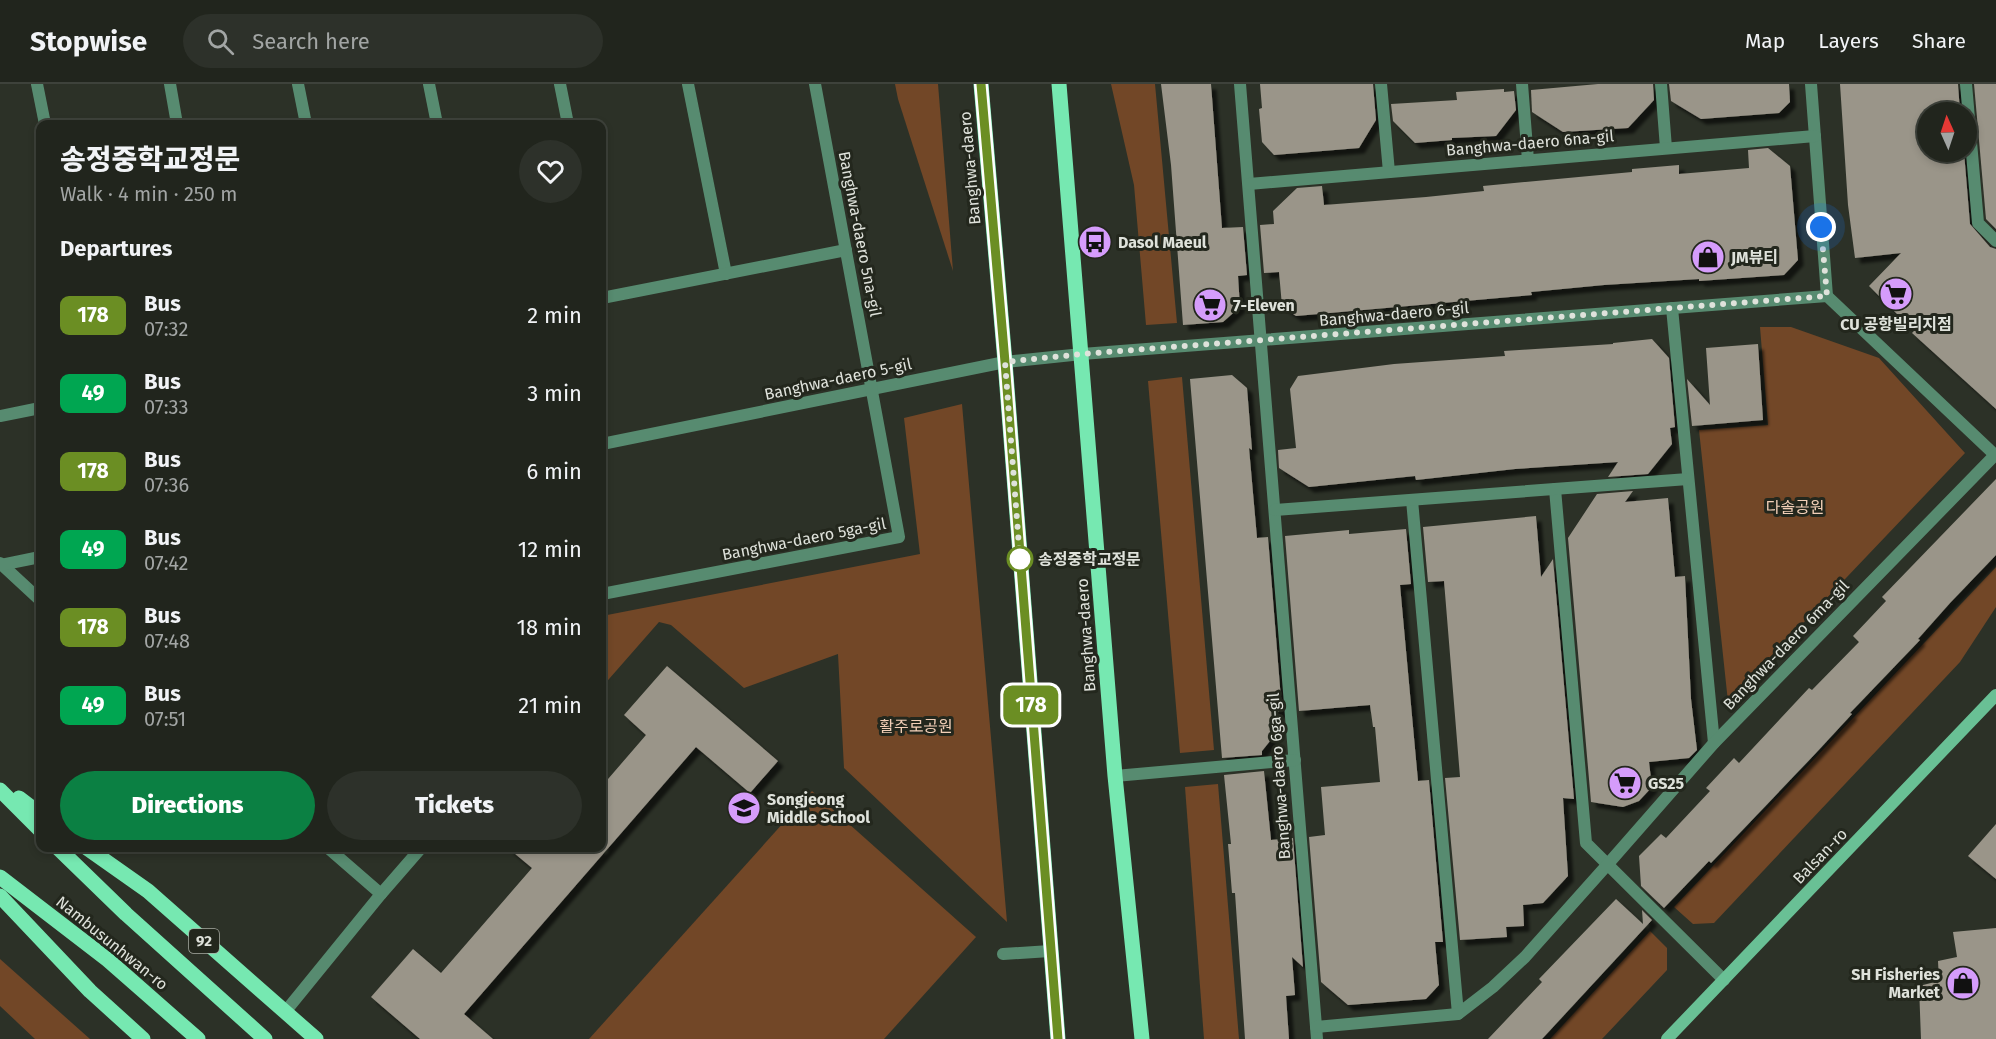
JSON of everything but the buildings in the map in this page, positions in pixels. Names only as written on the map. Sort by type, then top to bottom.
[{"type":"main road","name":"Banghwa-daero","points":[[981,84],[1058,1039]]},
{"type":"main road","name":"Banghwa-daero","points":[[1059,84],[1115,776],[1142,1039]]},
{"type":"main road","points":[[0,785],[36,811]]},
{"type":"main road","points":[[0,790],[36,826]]},
{"type":"main road","name":"Nambusunhwan-ro","points":[[62,852],[126,914],[265,1039]]},
{"type":"main road","name":"92","points":[[93,852],[148,891],[316,1039]]},
{"type":"main road","name":"Nambusunhwan-ro","points":[[0,877],[108,960],[198,1039]]},
{"type":"main road","points":[[0,896],[90,991],[143,1039]]},
{"type":"street","points":[[37,84],[44,120]]},
{"type":"street","points":[[170,84],[176,120]]},
{"type":"street","points":[[298,84],[305,120]]},
{"type":"street","points":[[429,84],[436,120]]},
{"type":"street","points":[[560,84],[567,120]]},
{"type":"street","points":[[688,84],[726,274]]},
{"type":"street","name":"Banghwa-daero 5na-gil","points":[[815,84],[872,389]]},
{"type":"street","points":[[1240,84],[1262,341]]},
{"type":"street","points":[[1381,84],[1389,172]]},
{"type":"street","points":[[1522,84],[1528,160]]},
{"type":"street","points":[[1661,84],[1666,148]]},
{"type":"street","points":[[1811,84],[1827,296],[1996,455]]},
{"type":"street","points":[[1966,84],[1978,223],[1996,241]]},
{"type":"street","name":"Banghwa-daero 6na-gil","points":[[1249,184],[1815,136]]},
{"type":"street","points":[[606,296],[846,250]]},
{"type":"street","name":"Banghwa-daero 6-gil","points":[[1082,354],[1827,296]]},
{"type":"street","points":[[1672,308],[1714,743]]},
{"type":"street","name":"Banghwa-daero 6ga-gil","points":[[1262,341],[1316,1033]]},
{"type":"street","name":"Banghwa-daero 5-gil","points":[[606,443],[1005,362],[1082,354]]},
{"type":"street","name":"Banghwa-daero 5ga-gil","points":[[606,593],[899,537],[872,389]]},
{"type":"street","points":[[0,416],[36,409]]},
{"type":"street","name":"Banghwa-daero 6ma-gil","points":[[1458,1014],[1493,987],[1525,957],[1714,743],[1996,455]]},
{"type":"street","points":[[1275,510],[1688,479]]},
{"type":"street","points":[[1555,489],[1586,843],[1724,980]]},
{"type":"street","points":[[1316,1033],[1458,1014],[1412,500]]},
{"type":"street","points":[[0,564],[36,558]]},
{"type":"street","points":[[0,564],[36,596]]},
{"type":"street","name":"Balsan-ro","points":[[1667,1039],[1996,695]]},
{"type":"street","points":[[1115,776],[1295,760]]},
{"type":"street","points":[[333,852],[381,894]]},
{"type":"street","points":[[285,1012],[418,852]]},
{"type":"street","points":[[1003,954],[1050,951]]},
{"type":"green space","points":[[895,84],[938,84],[953,271],[898,99]]},
{"type":"green space","points":[[1111,84],[1155,84],[1177,323],[1146,325],[1134,185]]},
{"type":"green space","name":"다솔공원","points":[[1760,327],[1791,327],[1879,358],[1965,453],[1728,702],[1699,430],[1768,425]]},
{"type":"green space","points":[[1182,377],[1214,750],[1180,753],[1148,381]]},
{"type":"green space","name":"활주로공원","points":[[962,404],[1007,922],[844,768],[838,654],[744,688],[671,625],[659,622],[606,682],[606,615],[920,554],[904,418]]},
{"type":"green space","points":[[1996,567],[1996,607],[1960,662],[1714,923],[1693,924],[1674,907]]},
{"type":"green space","points":[[1218,784],[1239,1039],[1204,1039],[1185,787]]},
{"type":"green space","points":[[812,791],[976,937],[884,1039],[589,1039]]},
{"type":"green space","points":[[1650,931],[1667,948],[1667,970],[1602,1039],[1550,1039]]},
{"type":"green space","points":[[0,959],[90,1039],[35,1039],[0,1006]]},
{"type":"bus line","name":"178","points":[[981,84],[1058,1039]]},
{"type":"place","name":"Dasol Maeul","points":[[1095,242]]},
{"type":"place","name":"JM뷰티","points":[[1708,257]]},
{"type":"place","name":"CU 공항빌리지점","points":[[1896,294]]},
{"type":"place","name":"7-Eleven","points":[[1210,305]]},
{"type":"place","name":"송정중학교정문","points":[[1020,559]]},
{"type":"place","name":"GS25","points":[[1625,783]]},
{"type":"place","name":"Songjeong Middle School","points":[[744,808]]},
{"type":"place","name":"SH Fisheries Market","points":[[1963,983]]},
{"type":"route","points":[[1020,559],[1005,362],[1082,354],[1827,296],[1821,227]]}]
